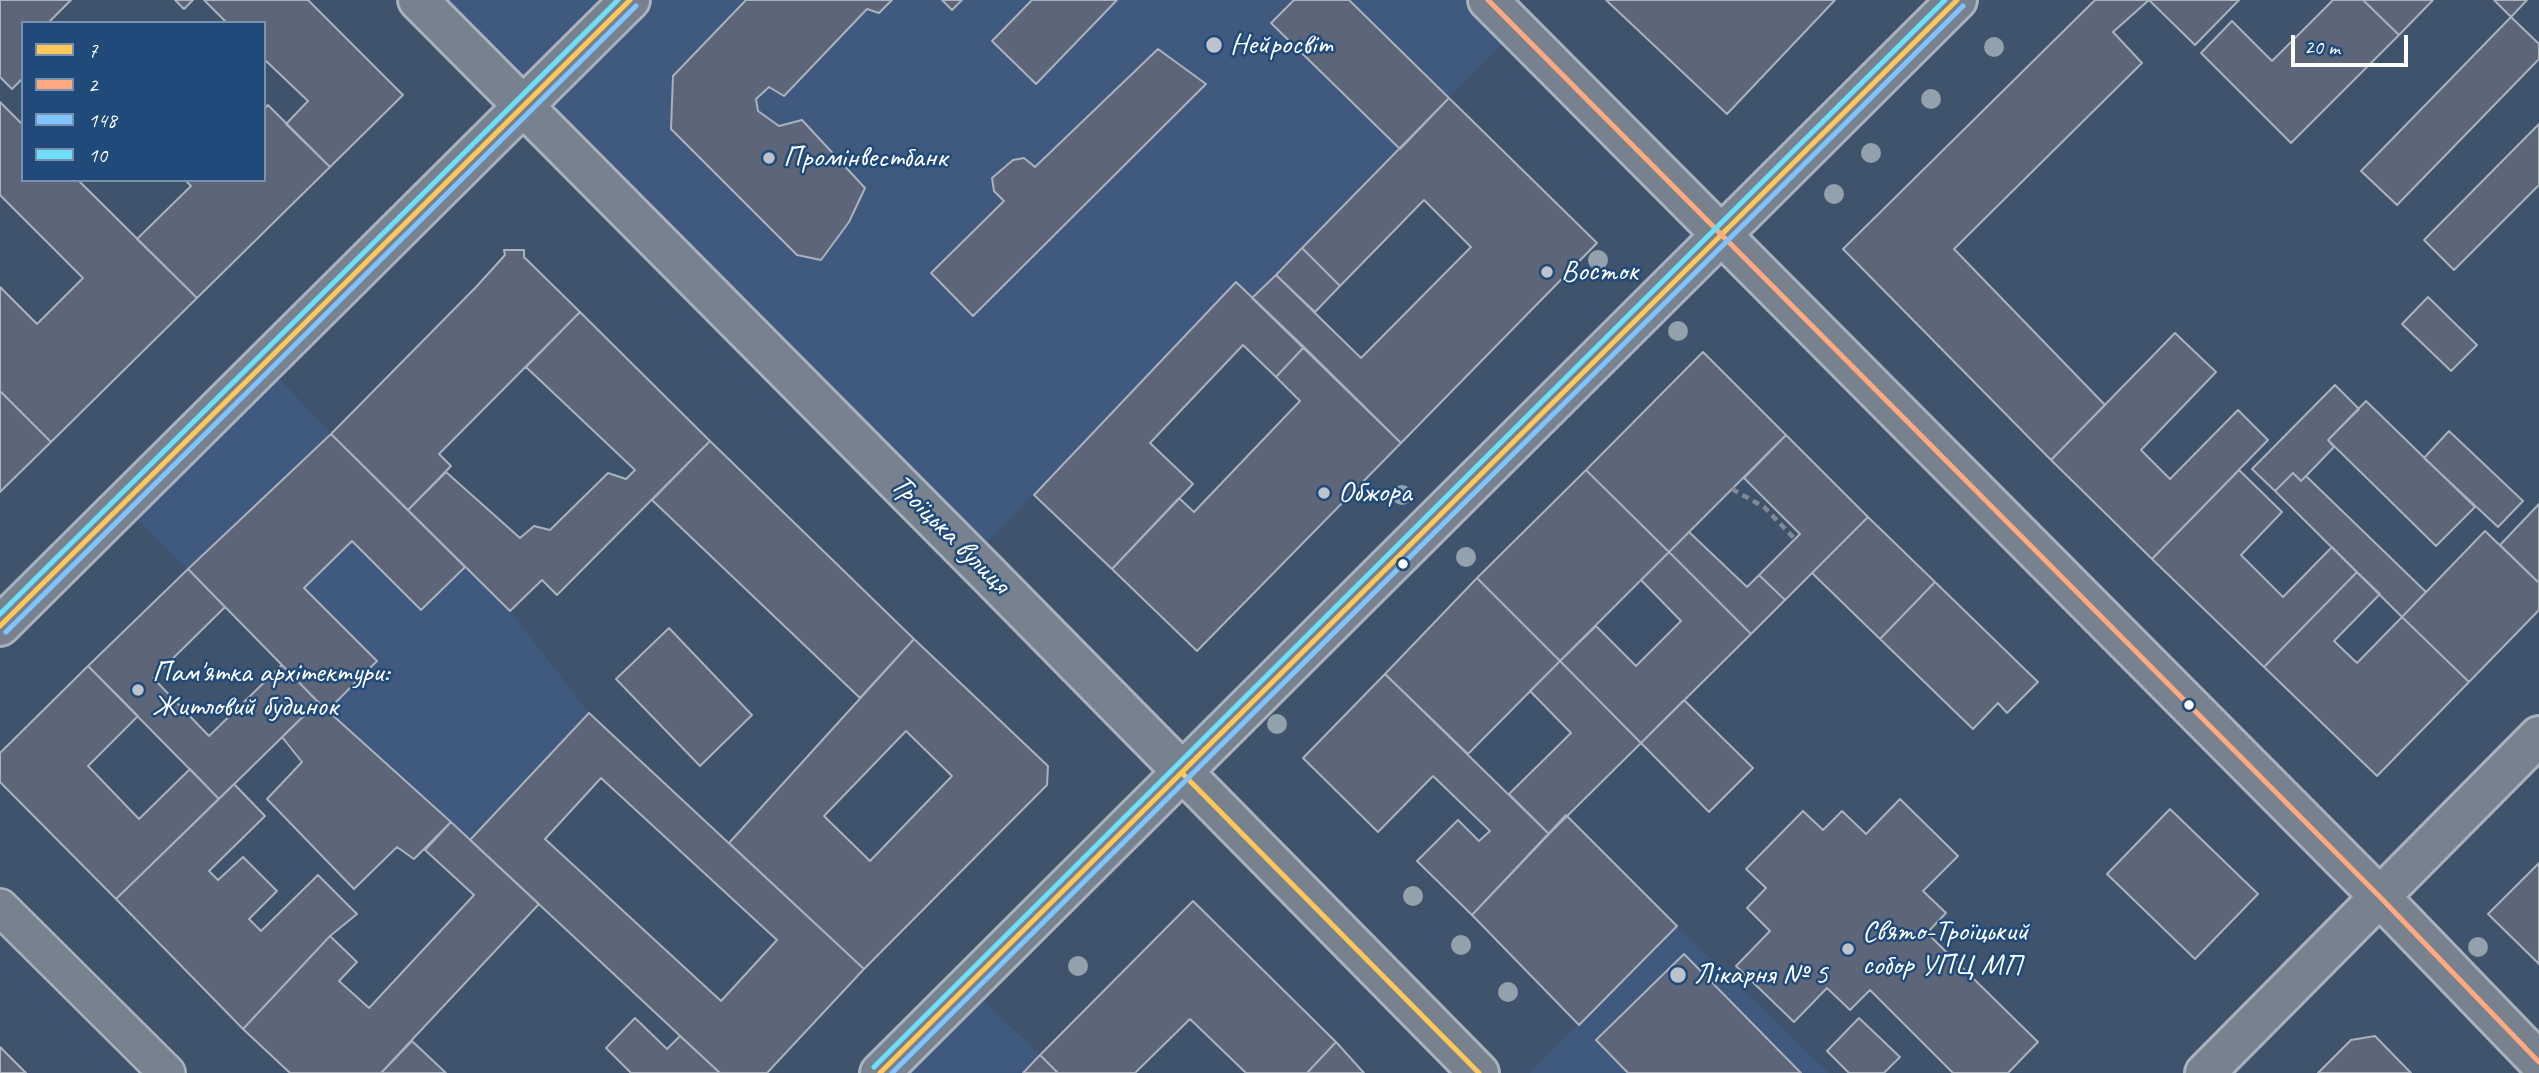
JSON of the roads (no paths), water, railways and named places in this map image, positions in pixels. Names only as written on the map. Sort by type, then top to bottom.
[{"type":"main road","name":"Троїцька вулиця","points":[[418,0],[978,563],[1479,1073]]},
{"type":"main road","points":[[0,626],[630,0]]},
{"type":"main road","points":[[1488,0],[2380,897],[2539,1062]]},
{"type":"main road","points":[[880,1073],[1957,0]]},
{"type":"main road","points":[[2205,1073],[2539,736]]},
{"type":"street","points":[[0,907],[167,1073]]},
{"type":"place","name":"Нейросвіт","points":[[1214,45]]},
{"type":"place","name":"Промінвестбанк","points":[[769,158]]},
{"type":"place","name":"Восток","points":[[1547,272]]},
{"type":"place","name":"Обжора","points":[[1324,493]]},
{"type":"place","name":"Пам'ятка архітектури: Житловий будинок","points":[[138,690]]},
{"type":"place","name":"Свято-Троїцький собор УПЦ МП","points":[[1848,949]]},
{"type":"place","name":"Лікарня № 5","points":[[1678,975]]}]
